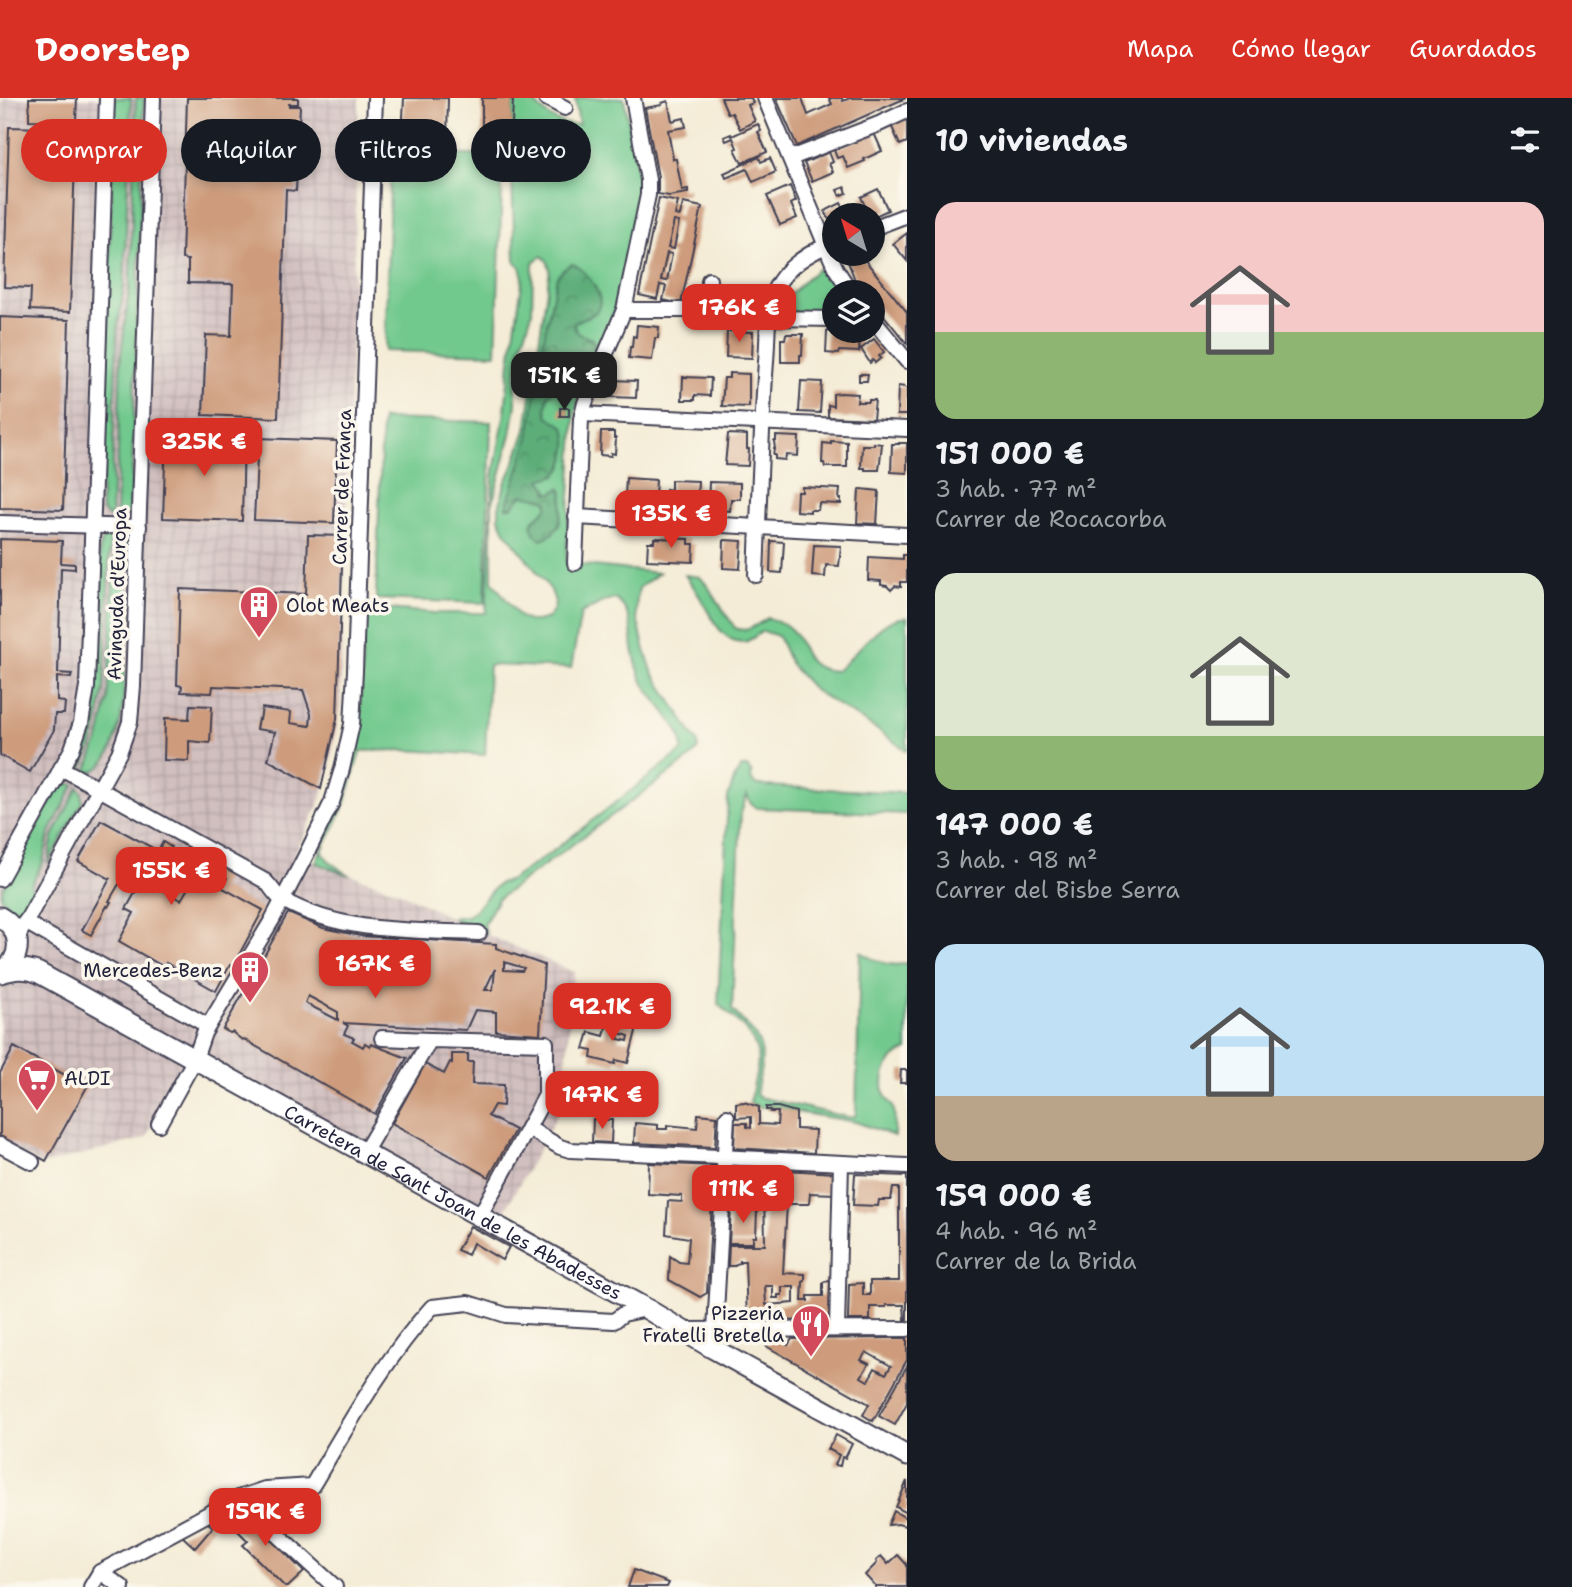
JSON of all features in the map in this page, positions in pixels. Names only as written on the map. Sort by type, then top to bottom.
[{"type":"main road","name":"Carretera de Sant Joan de les Abadesses","points":[[0,917],[20,935],[25,959],[35,971],[907,1456]]},
{"type":"main road","points":[[0,973],[15,959],[20,935]]},
{"type":"main road","points":[[0,973],[18,969],[35,971]]},
{"type":"street","name":"Avinguda d'Europa","points":[[0,879],[78,735],[87,687],[107,98]]},
{"type":"street","name":"Avinguda d'Europa","points":[[20,935],[119,753],[131,714],[153,98]]},
{"type":"street","name":"Carrer de França","points":[[159,1124],[195,1059],[208,1026],[272,920],[332,802],[352,724],[375,98]]},
{"type":"street","points":[[546,98],[565,108]]},
{"type":"street","points":[[575,563],[582,414],[624,310],[648,188],[632,98]]},
{"type":"street","points":[[765,98],[822,226]]},
{"type":"street","points":[[791,158],[907,111]]},
{"type":"street","points":[[886,223],[907,215]]},
{"type":"street","points":[[756,575],[762,423],[772,298],[784,275],[794,265],[822,249]]},
{"type":"street","points":[[624,310],[708,310],[709,280]]},
{"type":"street","points":[[769,318],[822,319]]},
{"type":"street","points":[[885,334],[907,361]]},
{"type":"street","points":[[582,414],[907,429]]},
{"type":"street","points":[[576,517],[907,536]]},
{"type":"street","points":[[0,523],[138,527]]},
{"type":"street","points":[[61,768],[265,881],[282,900],[317,915],[342,924],[480,933]]},
{"type":"street","points":[[20,935],[208,1026]]},
{"type":"street","points":[[382,1038],[546,1044],[546,1095],[479,1217]]},
{"type":"street","points":[[364,1153],[430,1040]]},
{"type":"street","points":[[715,1330],[727,1117]]},
{"type":"street","points":[[528,1128],[559,1147],[570,1150],[907,1166]]},
{"type":"street","points":[[0,1145],[32,1162]]},
{"type":"street","points":[[837,1329],[841,1163]]},
{"type":"street","points":[[91,1587],[100,1572],[238,1497],[265,1489],[312,1486],[383,1369],[432,1307],[468,1303],[506,1315],[614,1321],[623,1314],[647,1309]]},
{"type":"street","points":[[684,1330],[907,1329]]},
{"type":"street","points":[[238,1497],[335,1587]]},
{"type":"street","points":[[100,1572],[122,1587]]},
{"type":"shaded area","points":[[3,98],[359,98],[358,119],[335,119],[335,182],[356,182],[340,707],[321,800],[294,855],[398,891],[467,926],[574,972],[564,1085],[559,1111],[496,1226],[191,1057],[146,1138],[41,1165],[0,1142],[0,110]]},
{"type":"green space","points":[[115,98],[131,98],[130,119],[114,119]]},
{"type":"green space","points":[[136,98],[144,98],[143,119],[135,119]]},
{"type":"green space","points":[[513,98],[530,98],[554,119],[512,119]]},
{"type":"green space","points":[[575,98],[624,98],[639,174],[638,207],[617,304],[575,412],[566,563],[659,573],[639,588],[636,614],[652,671],[698,743],[698,749],[689,759],[498,899],[484,924],[486,934],[451,918],[467,916],[500,883],[509,881],[549,854],[682,751],[682,742],[674,724],[642,680],[634,653],[628,615],[615,599],[607,600],[581,613],[571,668],[489,665],[485,755],[405,750],[360,751],[346,801],[322,853],[349,875],[316,863],[353,756],[360,714],[364,607],[435,613],[486,613],[493,477],[505,412],[523,277],[515,260],[512,182],[591,182],[591,119],[578,119]],"holes":[[[542,256],[550,269],[526,430],[505,484],[499,508],[499,518],[505,531],[551,590],[555,602],[548,618],[528,621],[519,616],[492,581],[492,505],[511,434],[521,347],[532,313],[533,263]]]},
{"type":"green space","points":[[457,155],[471,155],[471,182],[502,182],[496,354],[385,351],[390,182],[457,182]]},
{"type":"green space","points":[[112,182],[128,182],[124,285],[117,332],[111,519],[103,512],[101,504]]},
{"type":"green space","points":[[133,182],[141,182],[131,500],[128,512],[116,518],[121,356],[130,283]]},
{"type":"green space","points":[[572,264],[588,276],[599,297],[600,303],[596,312],[574,323],[578,332],[592,339],[595,353],[577,380],[572,384],[564,384],[548,395],[548,417],[563,426],[567,443],[560,470],[541,480],[548,493],[560,488],[563,492],[558,527],[541,539],[535,535],[531,525],[547,508],[548,503],[543,499],[522,495],[512,507],[506,507],[529,437],[545,331],[557,277]]},
{"type":"green space","points":[[820,268],[829,280],[822,280],[822,313],[786,312],[791,294]]},
{"type":"green space","points":[[382,419],[491,422],[485,603],[376,599]]},
{"type":"green space","points":[[115,535],[124,540],[128,550],[123,707],[109,755],[100,768],[86,772],[99,739],[108,699]]},
{"type":"green space","points":[[110,536],[104,689],[92,746],[80,769],[76,760],[87,726],[95,684],[100,548],[104,538]]},
{"type":"green space","points":[[685,575],[700,577],[735,628],[748,629],[768,618],[784,624],[792,630],[809,660],[823,669],[836,671],[888,622],[907,617],[907,751],[814,690],[791,665],[778,636],[763,631],[746,642],[728,637],[716,624]]},
{"type":"green space","points":[[741,767],[747,767],[752,773],[751,779],[755,784],[765,786],[907,793],[907,814],[757,808],[751,804],[747,795],[741,813],[732,1010],[752,1031],[760,1047],[762,1055],[756,1093],[758,1097],[854,1117],[860,952],[895,965],[907,963],[907,1050],[891,1061],[885,1072],[883,1085],[894,1110],[894,1136],[856,1122],[778,1107],[760,1107],[750,1103],[758,1060],[757,1051],[750,1035],[718,1004],[728,797]]},
{"type":"green space","points":[[68,783],[74,785],[49,834],[43,862],[31,885],[33,890],[26,903],[16,909],[9,906],[1,897],[2,890],[57,790]]},
{"type":"green space","points":[[78,787],[82,793],[82,802],[48,864],[53,836]]},
{"type":"building","points":[[29,98],[77,98],[76,119],[29,119]]},
{"type":"building","points":[[187,98],[298,98],[298,104],[289,106],[300,106],[299,119],[186,119]]},
{"type":"building","points":[[404,98],[448,98],[447,119],[403,119]]},
{"type":"building","points":[[482,98],[513,100],[512,119],[482,119]]},
{"type":"building","points":[[721,98],[751,98],[753,103],[748,105],[755,121],[740,129],[732,113],[728,114]]},
{"type":"building","points":[[776,98],[802,98],[808,115],[832,104],[829,98],[842,98],[843,101],[850,98],[906,98],[797,146]]},
{"type":"building","points":[[668,101],[672,121],[684,118],[686,127],[668,130],[682,190],[688,189],[688,193],[669,196],[658,194],[658,177],[645,108]]},
{"type":"building","points":[[907,118],[907,142],[900,145],[891,125]]},
{"type":"building","points":[[758,124],[761,131],[758,132],[767,152],[742,163],[733,138],[726,141],[724,137]]},
{"type":"building","points":[[9,127],[21,127],[21,182],[74,182],[70,312],[30,310],[31,288],[4,287]]},
{"type":"building","points":[[874,133],[882,151],[848,168],[843,156],[837,158],[834,150]]},
{"type":"building","points":[[829,152],[833,162],[829,164],[833,172],[812,181],[804,163]]},
{"type":"building","points":[[759,157],[761,162],[770,158],[776,172],[753,182],[747,169],[726,178],[724,173]]},
{"type":"building","points":[[184,182],[296,182],[296,191],[286,190],[278,418],[203,415],[206,335],[231,336],[233,284],[188,283],[188,260],[182,259]]},
{"type":"building","points":[[790,186],[796,201],[791,204],[797,218],[780,225],[767,196]]},
{"type":"building","points":[[845,187],[847,193],[840,196],[837,190]]},
{"type":"building","points":[[878,189],[885,203],[864,203],[861,197]]},
{"type":"building","points":[[659,198],[678,202],[675,215],[680,216],[683,203],[702,207],[681,304],[663,300],[666,286],[660,285],[657,299],[639,295]],"holes":[[[674,221],[679,222],[674,249],[668,248]],[[667,253],[672,254],[667,281],[661,280]]]},
{"type":"building","points":[[907,233],[907,261],[893,244]]},
{"type":"building","points":[[850,266],[870,266],[881,280],[855,280]]},
{"type":"building","points":[[885,285],[907,312],[907,344],[885,317]]},
{"type":"building","points":[[0,317],[69,320],[63,510],[0,508]]},
{"type":"building","points":[[637,325],[659,327],[652,360],[629,358]]},
{"type":"building","points":[[727,331],[753,332],[752,358],[726,357]]},
{"type":"building","points":[[786,334],[803,334],[800,362],[781,362],[781,339],[785,339]]},
{"type":"building","points":[[826,343],[859,343],[859,352],[826,353]]},
{"type":"building","points":[[869,343],[877,343],[884,352],[875,363],[873,360],[870,363],[861,349]]},
{"type":"building","points":[[729,373],[749,374],[749,407],[722,406],[724,378],[729,378]]},
{"type":"building","points":[[859,374],[868,374],[867,381],[859,381]]},
{"type":"building","points":[[683,377],[711,378],[710,396],[695,395],[695,400],[682,400]]},
{"type":"building","points":[[612,380],[637,381],[636,398],[611,397]]},
{"type":"building","points":[[801,381],[822,382],[820,413],[799,412]]},
{"type":"building","points":[[898,386],[907,389],[907,415],[897,415]]},
{"type":"building","points":[[833,394],[858,394],[857,402],[875,400],[873,419],[828,417],[828,405],[833,406]]},
{"type":"building","points":[[560,408],[569,408],[569,416],[560,416]]},
{"type":"building","points":[[601,432],[614,432],[615,454],[600,455]]},
{"type":"building","points":[[728,434],[747,435],[748,466],[725,465]]},
{"type":"building","points":[[166,435],[244,438],[242,521],[163,518]]},
{"type":"building","points":[[776,436],[799,437],[798,456],[786,455],[785,460],[775,459],[773,455]]},
{"type":"building","points":[[258,438],[337,441],[334,523],[254,520]]},
{"type":"building","points":[[831,441],[847,442],[847,467],[825,467],[822,463],[823,443],[831,444]]},
{"type":"building","points":[[907,443],[907,473],[891,472],[892,444]]},
{"type":"building","points":[[882,444],[879,470],[865,470],[861,468],[862,445]]},
{"type":"building","points":[[626,478],[656,480],[655,496],[644,495],[638,500],[625,496]]},
{"type":"building","points":[[671,480],[698,481],[697,502],[666,503],[666,489],[671,490]]},
{"type":"building","points":[[709,482],[740,483],[740,499],[731,499],[730,511],[708,509]]},
{"type":"building","points":[[802,487],[840,489],[841,504],[819,503],[818,510],[796,511],[797,492],[802,492]]},
{"type":"building","points":[[861,489],[879,491],[877,524],[857,523]]},
{"type":"building","name":"Olot Meats","points":[[308,535],[343,536],[337,719],[321,789],[268,760],[275,732],[256,729],[262,708],[291,712],[290,723],[310,726],[311,714],[303,690],[213,686],[212,693],[181,692],[182,686],[177,685],[180,589],[306,594]]},
{"type":"building","points":[[654,538],[689,539],[689,544],[694,544],[693,562],[647,560],[648,542],[654,542]]},
{"type":"building","points":[[0,539],[62,541],[61,563],[75,564],[75,569],[61,568],[58,673],[72,674],[71,678],[57,677],[57,701],[65,702],[64,714],[55,714],[54,730],[30,772],[0,755]]},
{"type":"building","points":[[724,540],[742,541],[740,569],[723,568]]},
{"type":"building","points":[[771,541],[784,542],[782,573],[770,572]]},
{"type":"building","points":[[814,545],[841,546],[839,566],[826,565],[825,577],[812,576]]},
{"type":"building","points":[[903,555],[907,555],[907,582],[901,582],[901,587],[895,586],[891,590],[881,585],[881,581],[868,580],[869,557],[903,559]]},
{"type":"building","points":[[190,705],[212,706],[210,743],[189,741],[189,761],[164,760],[165,718],[189,719]]},
{"type":"building","points":[[101,820],[158,851],[163,842],[171,847],[166,856],[175,861],[160,888],[181,900],[197,873],[181,868],[183,865],[175,860],[180,851],[227,878],[221,887],[263,910],[233,966],[230,965],[216,991],[166,963],[164,967],[119,941],[134,913],[126,909],[135,893],[119,884],[91,935],[82,930],[110,879],[78,861]]},
{"type":"building","points":[[288,913],[323,928],[361,936],[496,944],[496,948],[544,965],[540,1034],[496,1031],[496,1012],[475,1010],[466,1030],[343,1023],[348,1026],[344,1034],[354,1038],[352,1041],[363,1047],[365,1043],[370,1046],[371,1044],[407,1058],[375,1114],[223,1029]],"holes":[[[504,962],[524,968],[522,971],[504,970]],[[495,969],[493,990],[485,990]],[[308,996],[338,1012],[338,1020],[305,1003]]]},
{"type":"building","points":[[608,1019],[637,1027],[628,1063],[616,1060],[615,1064],[591,1058],[592,1051],[584,1049],[589,1032],[604,1036]],"holes":[[[619,1033],[629,1036],[628,1041],[618,1039]]]},
{"type":"building","name":"ALDI","points":[[14,1047],[87,1087],[46,1161],[0,1136],[0,1073]]},
{"type":"building","points":[[452,1054],[468,1054],[468,1062],[473,1062],[472,1084],[504,1085],[503,1106],[494,1105],[488,1116],[515,1130],[489,1177],[392,1123],[425,1064],[444,1074],[450,1062],[452,1063]]},
{"type":"building","points":[[901,1070],[907,1070],[907,1083],[900,1083]]},
{"type":"building","points":[[744,1102],[759,1107],[759,1124],[777,1125],[778,1112],[770,1112],[766,1107],[796,1112],[796,1129],[815,1130],[814,1153],[734,1148],[735,1123],[747,1123],[747,1127],[751,1128],[751,1117],[736,1118],[736,1103]]},
{"type":"building","points":[[698,1114],[717,1116],[715,1147],[634,1143],[635,1123],[658,1125],[658,1129],[667,1129],[667,1125],[697,1128]]},
{"type":"building","points":[[593,1119],[612,1120],[611,1143],[592,1142]]},
{"type":"building","points":[[649,1163],[714,1166],[707,1293],[700,1297],[669,1280],[670,1256],[679,1262],[687,1263],[689,1238],[666,1234],[668,1201],[682,1202],[682,1196],[648,1194]]},
{"type":"building","points":[[733,1167],[836,1173],[835,1194],[810,1193],[809,1204],[787,1204],[783,1273],[805,1274],[802,1301],[808,1301],[808,1296],[823,1296],[823,1282],[830,1281],[829,1320],[747,1321],[745,1261],[728,1266],[729,1245],[765,1245],[764,1188],[732,1186]],"holes":[[[765,1286],[773,1286],[773,1298],[782,1295],[782,1287],[794,1287],[794,1303],[766,1305]]]},
{"type":"building","points":[[855,1174],[907,1176],[907,1319],[904,1305],[886,1305],[870,1307],[870,1320],[848,1320],[849,1284],[863,1283],[863,1295],[870,1295],[870,1281],[899,1281],[899,1188],[893,1188],[891,1200],[879,1200],[878,1206],[853,1205]]},
{"type":"building","points":[[731,1206],[754,1207],[754,1210],[757,1210],[756,1237],[753,1237],[753,1243],[729,1243]]},
{"type":"building","points":[[470,1226],[509,1247],[502,1260],[473,1243],[468,1255],[457,1250]]},
{"type":"building","points":[[907,1338],[907,1360],[873,1421],[863,1415],[869,1404],[766,1346],[767,1340],[779,1339],[788,1345],[792,1339]],"holes":[[[866,1352],[891,1366],[886,1374],[875,1368],[868,1381],[861,1377],[869,1364],[861,1360]]]},
{"type":"building","points":[[907,1366],[907,1403],[895,1425],[879,1416]]},
{"type":"building","points":[[836,1435],[852,1444],[845,1458],[842,1457],[840,1466],[835,1465],[839,1455],[828,1449]]},
{"type":"building","points":[[907,1481],[907,1513],[896,1507]]},
{"type":"building","points":[[239,1507],[304,1572],[288,1587],[243,1545],[248,1541],[236,1529],[232,1529],[226,1511]]},
{"type":"building","points":[[894,1511],[907,1519],[905,1526],[888,1525]]},
{"type":"building","points":[[206,1521],[213,1527],[195,1548],[181,1535]]},
{"type":"building","points":[[898,1555],[907,1565],[907,1587],[876,1587],[865,1575],[881,1556],[888,1564]]},
{"type":"building","points":[[634,1570],[669,1583],[667,1587],[628,1587]]},
{"type":"place","name":"Olot Meats","points":[[259,639]]},
{"type":"place","name":"Mercedes-Benz","points":[[250,1004]]},
{"type":"place","name":"ALDI","points":[[37,1112]]},
{"type":"place","name":"Pizzeria Fratelli Bretella","points":[[811,1358]]}]
